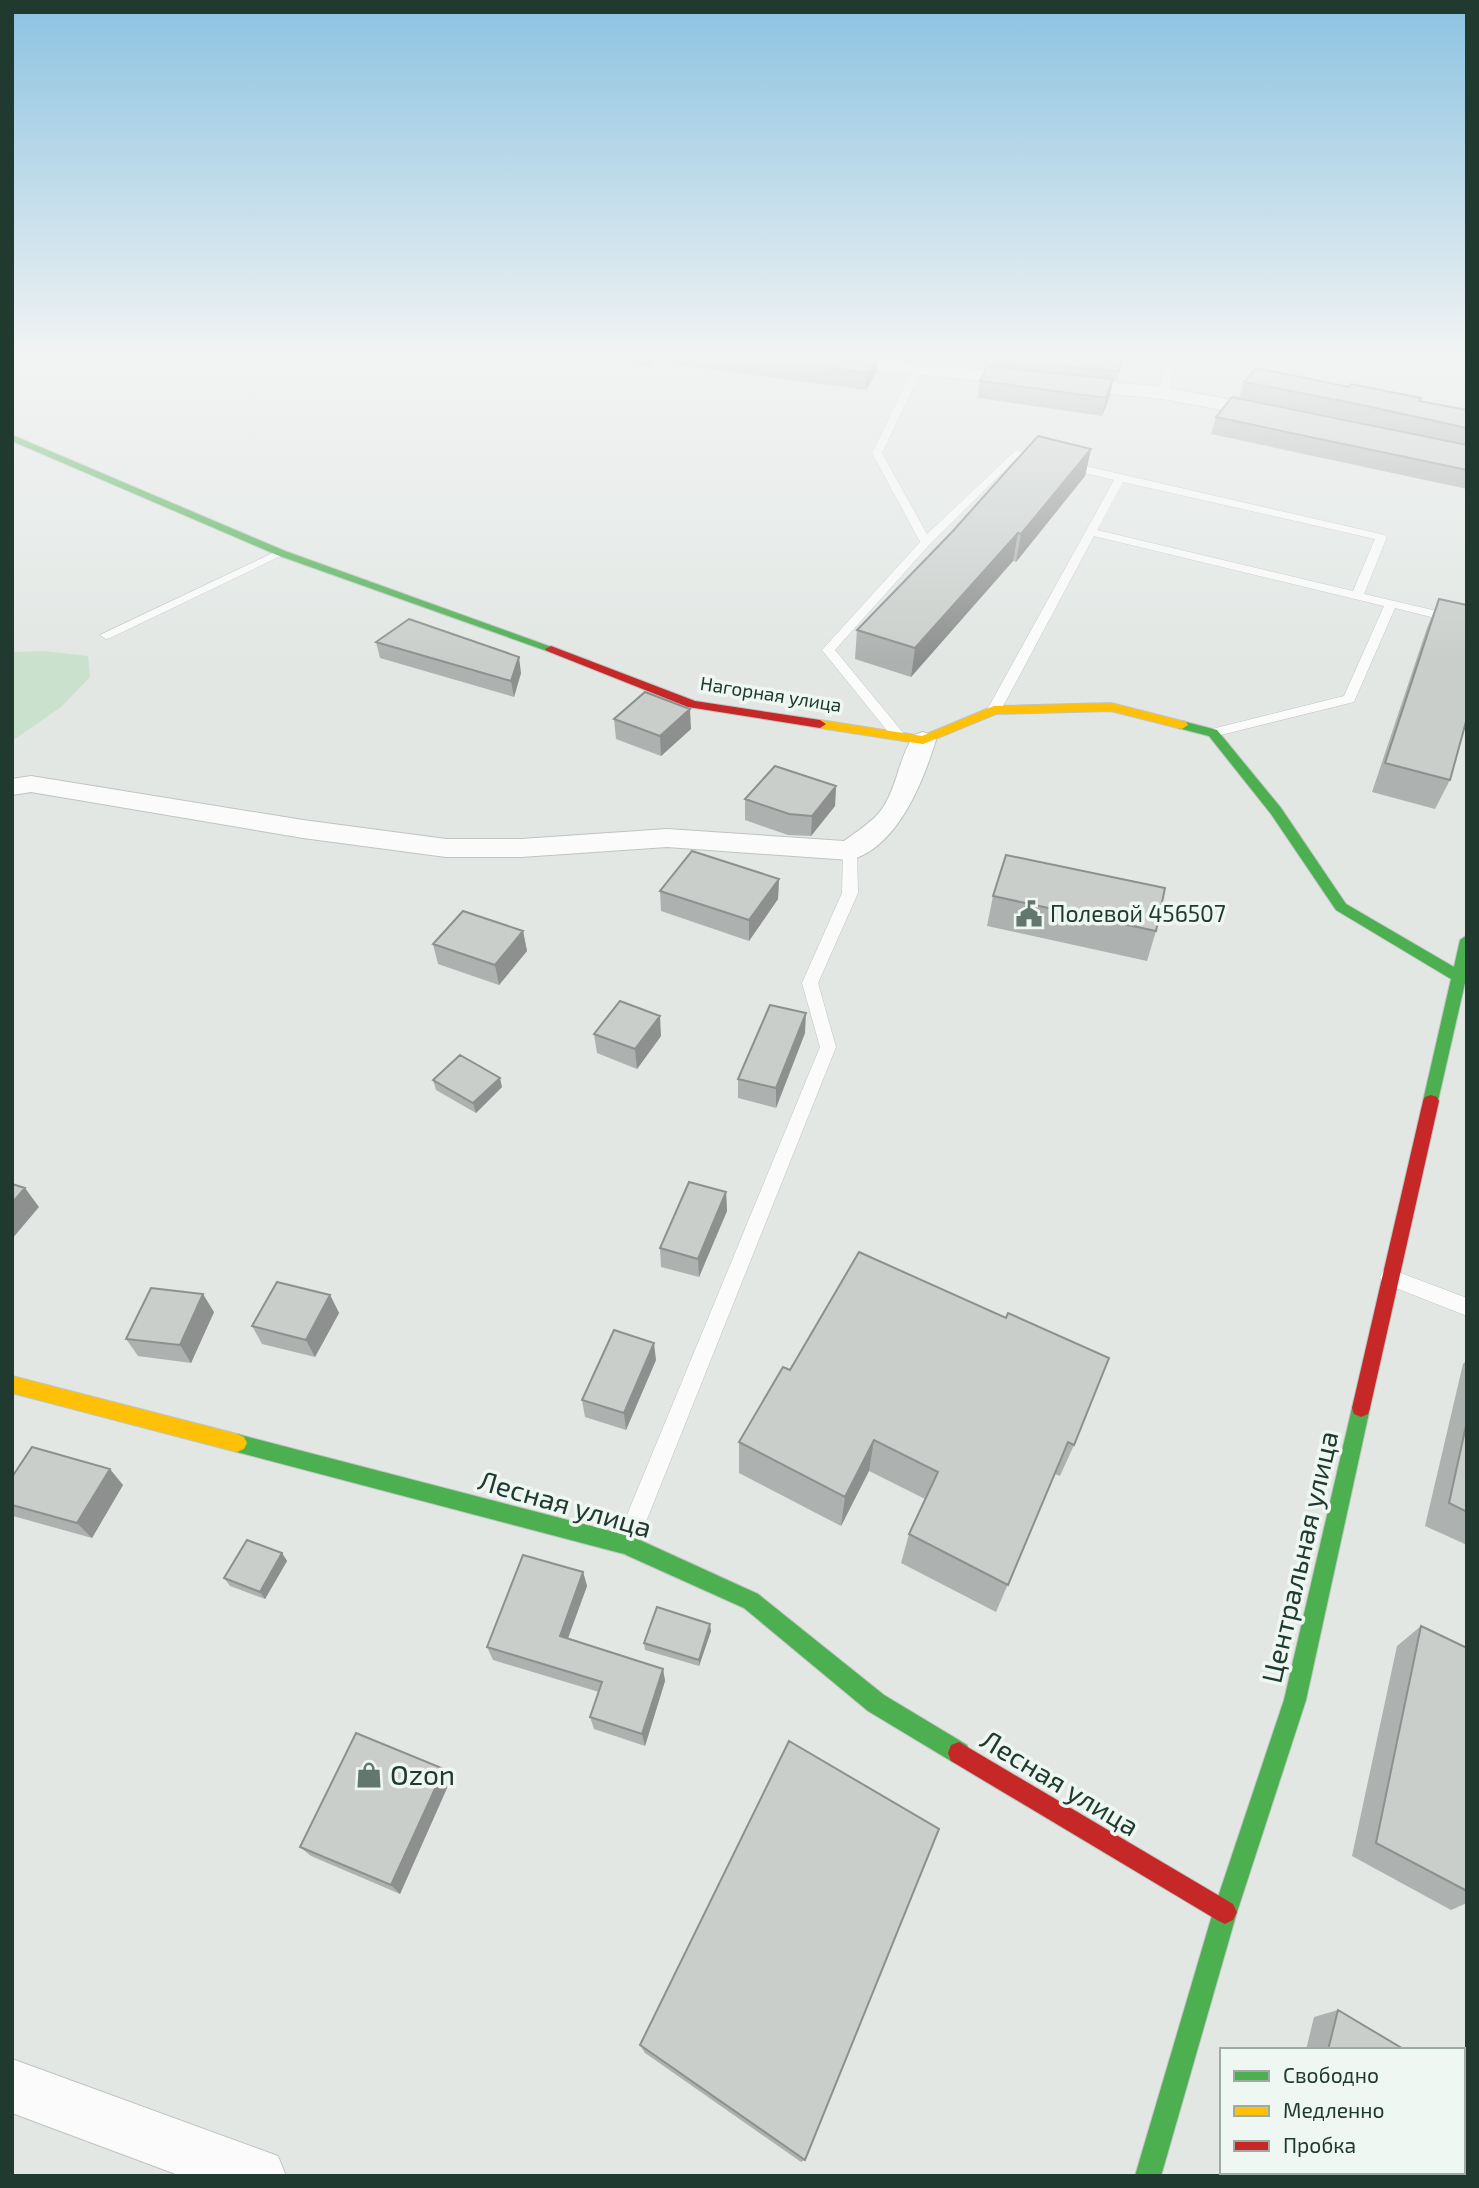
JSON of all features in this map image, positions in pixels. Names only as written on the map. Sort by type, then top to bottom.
[{"type":"street","name":"Нагорная улица","points":[[54,456],[281,553],[508,632],[692,704],[911,737]]},
{"type":"street","points":[[12,786],[31,784],[303,829],[446,848],[521,848],[667,838],[850,851],[890,818],[911,737],[994,710],[1111,707],[1213,733],[1276,810],[1341,907],[1457,976]]},
{"type":"street","name":"Центральная улица","points":[[1148,2176],[1225,1912],[1296,1700],[1457,976],[1466,948]]},
{"type":"street","name":"Лесная улица","points":[[12,1384],[626,1544],[751,1601],[876,1703],[1225,1912]]},
{"type":"street","points":[[12,2086],[258,2176]]},
{"type":"lane","points":[[879,456],[926,542]]},
{"type":"lane","points":[[911,737],[828,650],[926,542],[1013,456]]},
{"type":"lane","points":[[1029,456],[1381,537],[1357,597]]},
{"type":"lane","points":[[994,710],[1120,478]]},
{"type":"lane","points":[[1090,533],[1467,622]]},
{"type":"lane","points":[[106,635],[281,553]]},
{"type":"lane","points":[[1213,733],[1349,699],[1391,605]]},
{"type":"lane","points":[[626,1544],[828,1047],[810,983],[850,893],[850,851]]},
{"type":"lane","points":[[1390,1277],[1467,1307]]},
{"type":"green space","points":[[44,651],[88,656],[90,677],[61,707],[12,741],[12,652]]},
{"type":"building","points":[[1020,456],[1085,456],[1021,534],[1018,533],[915,648],[857,630],[952,532]]},
{"type":"building","points":[[1401,456],[1467,456],[1467,470]]},
{"type":"building","points":[[1439,599],[1467,605],[1467,718],[1450,780],[1385,763]]},
{"type":"building","points":[[409,619],[519,657],[511,681],[376,642]]},
{"type":"building","points":[[645,692],[690,709],[660,736],[614,719]]},
{"type":"building","points":[[775,766],[836,786],[812,816],[789,814],[745,799]]},
{"type":"building","points":[[692,851],[779,879],[749,920],[660,891]]},
{"type":"building","points":[[1006,855],[1165,888],[1156,931],[993,896]]},
{"type":"building","points":[[463,911],[523,931],[495,965],[433,944]]},
{"type":"building","points":[[620,1001],[660,1016],[635,1049],[594,1034]]},
{"type":"building","points":[[770,1005],[806,1013],[776,1088],[738,1079]]},
{"type":"building","points":[[460,1055],[500,1078],[473,1103],[433,1080]]},
{"type":"building","points":[[689,1182],[726,1192],[698,1259],[660,1248]]},
{"type":"building","points":[[12,1184],[25,1188],[12,1203]]},
{"type":"building","points":[[859,1252],[1006,1318],[1008,1313],[1109,1358],[1074,1445],[1068,1442],[1008,1585],[909,1534],[938,1472],[874,1440],[845,1497],[739,1442],[783,1367],[790,1370]]},
{"type":"building","points":[[277,1282],[330,1295],[306,1340],[252,1326]]},
{"type":"building","points":[[151,1288],[203,1294],[180,1345],[126,1339]]},
{"type":"building","points":[[614,1330],[654,1343],[624,1413],[582,1400]]},
{"type":"building","points":[[1467,1421],[1467,1512],[1449,1503]]},
{"type":"building","points":[[32,1447],[110,1469],[77,1523],[12,1505],[12,1477]]},
{"type":"building","points":[[247,1540],[282,1553],[260,1592],[224,1578]]},
{"type":"building","points":[[523,1555],[583,1572],[560,1636],[663,1669],[642,1734],[590,1717],[602,1682],[487,1647]]},
{"type":"building","points":[[657,1607],[710,1624],[699,1660],[644,1643]]},
{"type":"building","points":[[1421,1626],[1467,1648],[1467,1891],[1376,1843]]},
{"type":"building","points":[[356,1733],[444,1769],[391,1885],[300,1847]]},
{"type":"building","points":[[789,1741],[939,1829],[805,2160],[640,2045]]},
{"type":"building","points":[[1338,2010],[1402,2048],[1328,2048]]},
{"type":"building","points":[[1298,2174],[1436,2174],[1435,2176]]},
{"type":"traffic: fast","points":[[54,456],[281,553],[551,649]]},
{"type":"traffic: fast","points":[[1182,725],[1213,733],[1276,811],[1341,907],[1457,976]]},
{"type":"traffic: fast","points":[[1431,1101],[1467,940]]},
{"type":"traffic: fast","points":[[1148,2176],[1225,1912],[1295,1700],[1361,1408]]},
{"type":"traffic: fast","points":[[237,1443],[626,1544],[751,1601],[876,1703],[959,1753]]},
{"type":"traffic: slow","points":[[820,724],[923,740],[994,710],[1111,707],[1182,725]]},
{"type":"traffic: slow","points":[[12,1384],[237,1443]]},
{"type":"traffic: jam","points":[[551,649],[692,704],[820,724]]},
{"type":"traffic: jam","points":[[1361,1408],[1431,1101]]},
{"type":"traffic: jam","points":[[959,1753],[1225,1912]]},
{"type":"place","name":"Полевой 456507","points":[[1029,914]]},
{"type":"place","name":"Ozon","points":[[369,1775]]}]
